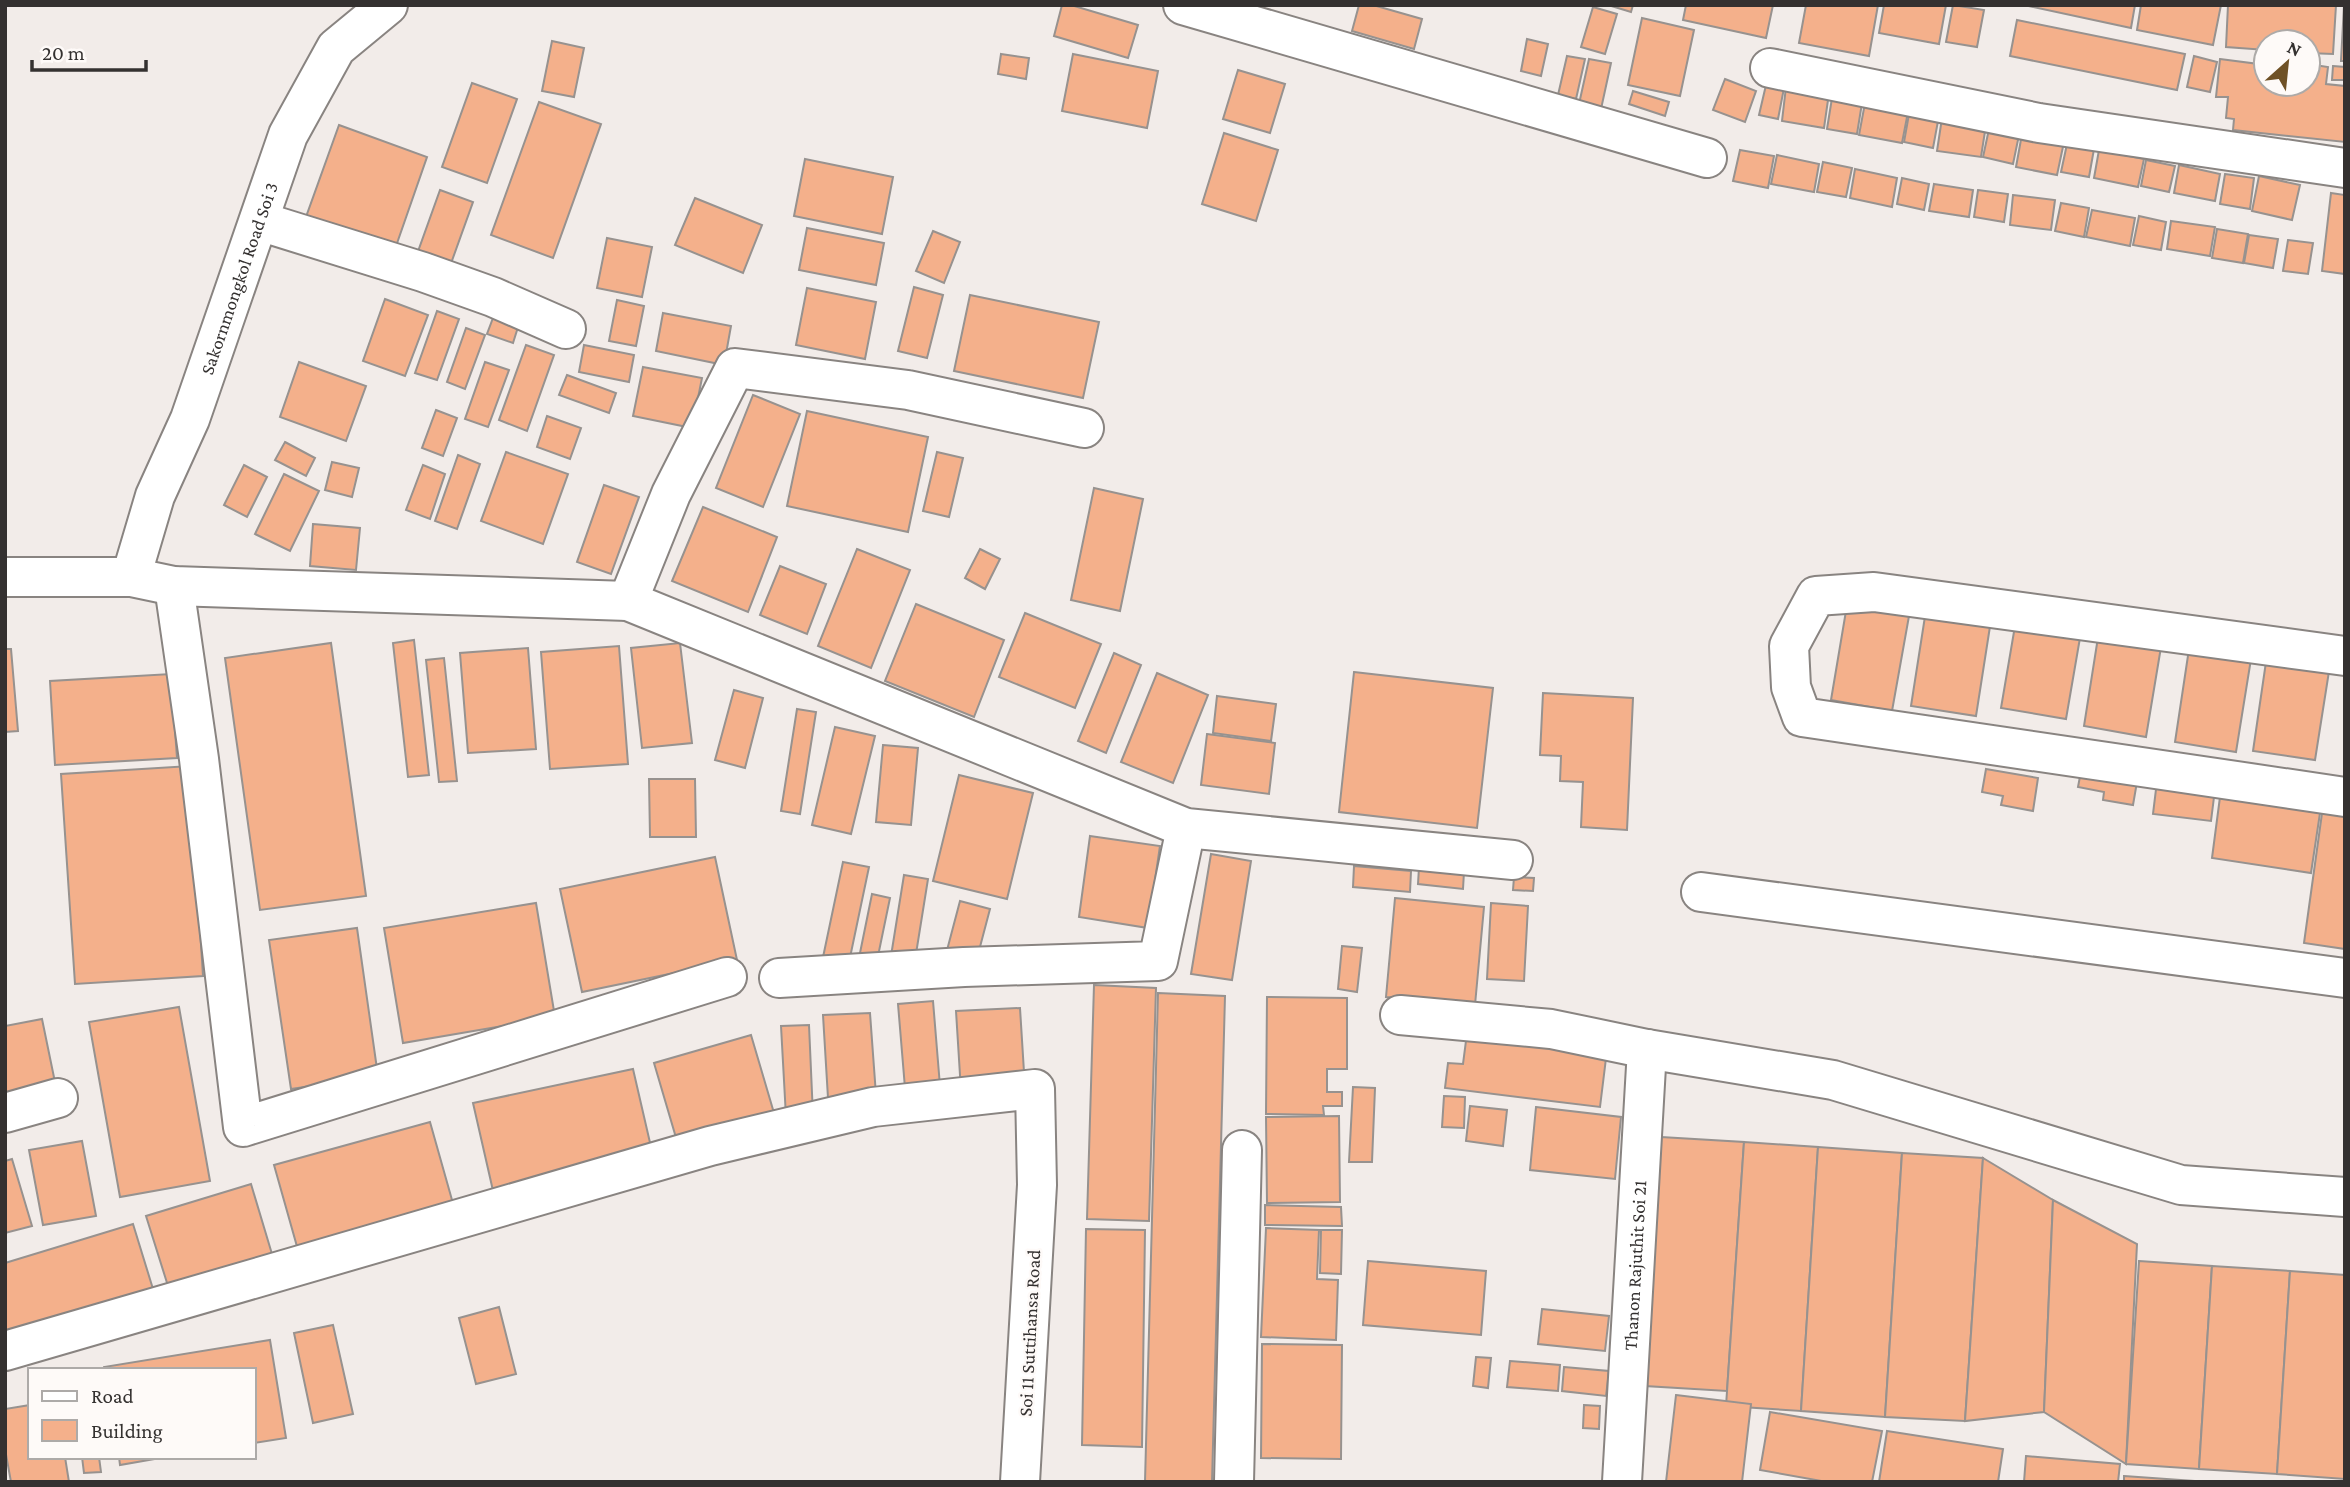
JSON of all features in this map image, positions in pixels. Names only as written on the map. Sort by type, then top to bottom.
[{"type":"street","name":"Sakornmongkol Road Soi 3","points":[[131,577],[155,496],[190,418],[288,135],[336,48],[388,5]]},
{"type":"street","points":[[1183,5],[1707,158]]},
{"type":"street","points":[[1770,68],[2039,123],[2345,168]]},
{"type":"street","points":[[259,221],[423,272],[493,297],[566,329]]},
{"type":"street","points":[[628,601],[671,495],[735,368],[908,390],[1084,428]]},
{"type":"street","points":[[5,577],[131,577],[174,586],[628,601],[1186,828],[1513,860]]},
{"type":"street","points":[[174,586],[199,760],[243,1127],[727,977]]},
{"type":"street","points":[[2345,656],[1874,592],[1816,596],[1789,646],[1791,687],[1802,717],[2345,797]]},
{"type":"street","points":[[779,978],[964,967],[1158,961],[1186,828]]},
{"type":"street","points":[[1701,892],[2345,978]]},
{"type":"street","points":[[1400,1015],[1551,1029],[1647,1049],[1833,1080],[2181,1185],[2345,1197]]},
{"type":"street","name":"Thanon Rajuthit Soi 21","points":[[1622,1482],[1647,1049]]},
{"type":"street","name":"Soi 11 Suttihansa Road","points":[[5,1351],[710,1146],[873,1107],[1035,1089],[1037,1185],[1020,1482]]},
{"type":"street","points":[[5,1113],[58,1098]]},
{"type":"street","points":[[1234,1482],[1242,1150]]},
{"type":"building","points":[[1062,5],[1071,5],[1138,25],[1128,58],[1054,36]]},
{"type":"building","points":[[1359,5],[1373,5],[1422,19],[1414,49],[1352,31]]},
{"type":"building","points":[[1608,5],[1633,5],[1631,12]]},
{"type":"building","points":[[1686,5],[1773,5],[1766,38],[1683,20]]},
{"type":"building","points":[[1806,5],[1878,5],[1869,56],[1799,43]]},
{"type":"building","points":[[1884,5],[1946,5],[1939,44],[1879,33]]},
{"type":"building","points":[[1953,5],[1984,10],[1977,47],[1946,42]]},
{"type":"building","points":[[2024,5],[2135,5],[2131,28]]},
{"type":"building","points":[[2141,5],[2221,5],[2213,45],[2137,30]]},
{"type":"building","points":[[2228,5],[2336,5],[2333,54],[2322,54],[2322,28],[2252,28],[2252,49],[2226,47]]},
{"type":"building","points":[[2344,5],[2345,61],[2341,61]]},
{"type":"building","points":[[1593,7],[1617,14],[1605,54],[1581,47]]},
{"type":"building","points":[[1642,18],[1694,30],[1680,96],[1628,85]]},
{"type":"building","points":[[2017,20],[2185,54],[2177,90],[2010,56]]},
{"type":"building","points":[[1527,39],[1548,44],[1541,76],[1521,71]]},
{"type":"building","points":[[552,41],[584,48],[574,97],[542,91]]},
{"type":"building","points":[[1001,54],[1029,58],[1026,79],[998,74]]},
{"type":"building","points":[[1073,54],[1158,71],[1147,128],[1062,111]]},
{"type":"building","points":[[1567,56],[1585,59],[1576,99],[1558,95]]},
{"type":"building","points":[[2194,56],[2217,62],[2210,92],[2187,87]]},
{"type":"building","points":[[1589,59],[1611,63],[1601,109],[1579,104]]},
{"type":"building","points":[[2220,59],[2252,63],[2252,98],[2322,98],[2322,66],[2328,67],[2326,84],[2345,86],[2345,142],[2233,130],[2234,119],[2226,118],[2228,97],[2216,97]]},
{"type":"building","points":[[2333,66],[2345,67],[2345,80],[2332,80]]},
{"type":"building","points":[[1238,70],[1285,84],[1270,133],[1223,119]]},
{"type":"building","points":[[1725,79],[1756,91],[1745,122],[1713,110]]},
{"type":"building","points":[[472,83],[517,99],[487,183],[442,167]]},
{"type":"building","points":[[1766,85],[1784,88],[1778,119],[1759,115]]},
{"type":"building","points":[[1786,87],[1829,93],[1824,128],[1782,121]]},
{"type":"building","points":[[1633,91],[1669,102],[1665,116],[1629,104]]},
{"type":"building","points":[[1832,98],[1862,103],[1857,134],[1827,129]]},
{"type":"building","points":[[539,102],[601,124],[553,258],[491,235]]},
{"type":"building","points":[[1865,103],[1908,112],[1902,143],[1859,135]]},
{"type":"building","points":[[1909,114],[1938,121],[1933,148],[1904,142]]},
{"type":"building","points":[[1942,118],[1986,125],[1981,157],[1937,151]]},
{"type":"building","points":[[339,125],[427,157],[395,249],[306,217]]},
{"type":"building","points":[[1989,129],[2019,135],[2013,164],[1983,157]]},
{"type":"building","points":[[1224,133],[1278,150],[1256,221],[1202,204]]},
{"type":"building","points":[[2022,134],[2064,142],[2057,175],[2016,167]]},
{"type":"building","points":[[2067,144],[2094,149],[2089,177],[2061,172]]},
{"type":"building","points":[[1740,150],[1774,156],[1768,188],[1733,181]]},
{"type":"building","points":[[2099,150],[2144,159],[2138,187],[2094,178]]},
{"type":"building","points":[[1777,155],[1819,164],[1814,192],[1771,184]]},
{"type":"building","points":[[805,159],[893,177],[882,234],[794,216]]},
{"type":"building","points":[[2146,160],[2175,166],[2169,192],[2141,186]]},
{"type":"building","points":[[1823,162],[1852,168],[1846,197],[1817,192]]},
{"type":"building","points":[[2179,165],[2220,174],[2215,201],[2174,193]]},
{"type":"building","points":[[1855,169],[1897,178],[1892,207],[1850,198]]},
{"type":"building","points":[[2225,174],[2254,178],[2250,209],[2220,204]]},
{"type":"building","points":[[2259,176],[2300,185],[2292,220],[2252,211]]},
{"type":"building","points":[[1902,178],[1929,184],[1924,210],[1897,204]]},
{"type":"building","points":[[1934,184],[1973,190],[1969,217],[1929,211]]},
{"type":"building","points":[[440,190],[473,202],[449,269],[416,257]]},
{"type":"building","points":[[1978,190],[2008,194],[2004,222],[1974,217]]},
{"type":"building","points":[[2331,193],[2345,195],[2345,274],[2322,271]]},
{"type":"building","points":[[2013,195],[2055,200],[2051,230],[2010,225]]},
{"type":"building","points":[[695,198],[762,225],[743,273],[675,245]]},
{"type":"building","points":[[2061,203],[2089,208],[2084,237],[2055,231]]},
{"type":"building","points":[[2092,210],[2135,218],[2130,246],[2086,237]]},
{"type":"building","points":[[2139,216],[2166,222],[2161,250],[2133,245]]},
{"type":"building","points":[[2171,221],[2215,227],[2210,256],[2167,249]]},
{"type":"building","points":[[807,228],[884,243],[876,285],[799,270]]},
{"type":"building","points":[[2217,229],[2248,234],[2243,263],[2212,258]]},
{"type":"building","points":[[933,231],[960,242],[944,283],[916,271]]},
{"type":"building","points":[[2249,235],[2278,239],[2273,268],[2244,263]]},
{"type":"building","points":[[607,238],[652,247],[642,297],[597,288]]},
{"type":"building","points":[[2288,240],[2313,243],[2308,274],[2283,271]]},
{"type":"building","points":[[914,287],[943,295],[927,358],[898,351]]},
{"type":"building","points":[[807,288],[876,302],[865,359],[796,345]]},
{"type":"building","points":[[970,295],[1099,322],[1083,398],[954,371]]},
{"type":"building","points":[[385,299],[428,315],[405,376],[363,361]]},
{"type":"building","points":[[617,300],[644,306],[636,346],[609,341]]},
{"type":"building","points":[[437,311],[459,319],[437,380],[415,373]]},
{"type":"building","points":[[663,313],[731,326],[724,365],[656,351]]},
{"type":"building","points":[[493,318],[518,327],[513,343],[487,334]]},
{"type":"building","points":[[466,328],[485,335],[465,389],[447,382]]},
{"type":"building","points":[[526,345],[554,355],[527,431],[499,420]]},
{"type":"building","points":[[584,345],[634,355],[629,382],[579,372]]},
{"type":"building","points":[[299,362],[366,386],[346,441],[280,417]]},
{"type":"building","points":[[485,362],[509,370],[488,427],[465,419]]},
{"type":"building","points":[[643,367],[702,378],[692,428],[633,416]]},
{"type":"building","points":[[567,375],[616,393],[609,413],[559,395]]},
{"type":"building","points":[[753,395],[800,414],[763,507],[716,488]]},
{"type":"building","points":[[436,410],[457,418],[443,456],[422,448]]},
{"type":"building","points":[[807,411],[928,437],[908,532],[787,506]]},
{"type":"building","points":[[547,416],[581,428],[570,459],[537,447]]},
{"type":"building","points":[[285,442],[315,458],[306,476],[275,460]]},
{"type":"building","points":[[506,452],[568,474],[543,544],[481,521]]},
{"type":"building","points":[[937,452],[963,458],[949,517],[923,511]]},
{"type":"building","points":[[458,455],[480,464],[457,529],[435,521]]},
{"type":"building","points":[[332,462],[359,468],[352,497],[325,490]]},
{"type":"building","points":[[244,465],[267,477],[247,517],[224,505]]},
{"type":"building","points":[[423,465],[445,474],[430,519],[406,510]]},
{"type":"building","points":[[284,474],[319,491],[290,551],[255,534]]},
{"type":"building","points":[[604,485],[639,497],[611,574],[577,562]]},
{"type":"building","points":[[1094,488],[1143,499],[1120,611],[1071,600]]},
{"type":"building","points":[[703,507],[777,537],[748,612],[672,581]]},
{"type":"building","points":[[313,524],[360,528],[356,570],[310,566]]},
{"type":"building","points":[[857,549],[910,570],[871,668],[818,646]]},
{"type":"building","points":[[980,549],[1000,559],[985,589],[965,578]]},
{"type":"building","points":[[780,566],[826,584],[807,634],[760,615]]},
{"type":"building","points":[[916,604],[1004,640],[974,717],[885,681]]},
{"type":"building","points":[[1847,605],[1909,616],[1892,711],[1831,700]]},
{"type":"building","points":[[1926,610],[1991,620],[1976,716],[1911,706]]},
{"type":"building","points":[[1025,613],[1101,644],[1075,708],[999,677]]},
{"type":"building","points":[[2016,620],[2081,632],[2066,719],[2001,708]]},
{"type":"building","points":[[2099,631],[2162,641],[2146,737],[2084,726]]},
{"type":"building","points":[[414,640],[429,775],[408,777],[393,643]]},
{"type":"building","points":[[331,643],[366,896],[260,910],[225,658]]},
{"type":"building","points":[[680,643],[692,743],[642,748],[631,648]]},
{"type":"building","points":[[619,646],[628,764],[550,769],[541,652]]},
{"type":"building","points":[[528,648],[536,749],[468,753],[460,653]]},
{"type":"building","points":[[5,649],[11,649],[18,731],[5,732]]},
{"type":"building","points":[[2189,649],[2251,659],[2236,752],[2175,742]]},
{"type":"building","points":[[1114,653],[1141,665],[1106,753],[1078,741]]},
{"type":"building","points":[[2267,655],[2330,665],[2315,760],[2253,751]]},
{"type":"building","points":[[444,658],[457,781],[439,782],[426,660]]},
{"type":"building","points":[[1354,672],[1493,688],[1477,828],[1339,812]]},
{"type":"building","points":[[1157,673],[1208,695],[1173,783],[1121,762]]},
{"type":"building","points":[[171,674],[177,758],[55,765],[50,681]]},
{"type":"building","points":[[734,690],[763,698],[745,768],[715,760]]},
{"type":"building","points":[[1543,693],[1633,698],[1627,830],[1581,827],[1583,782],[1560,781],[1561,756],[1540,755]]},
{"type":"building","points":[[1217,696],[1276,704],[1271,741],[1213,733]]},
{"type":"building","points":[[797,709],[816,712],[800,814],[781,811]]},
{"type":"building","points":[[835,727],[875,736],[851,834],[812,825]]},
{"type":"building","points":[[1207,734],[1275,743],[1269,794],[1201,785]]},
{"type":"building","points":[[883,745],[918,748],[911,825],[876,822]]},
{"type":"building","points":[[190,766],[203,976],[75,984],[61,774]]},
{"type":"building","points":[[2082,766],[2138,776],[2133,805],[2103,800],[2104,792],[2078,787]]},
{"type":"building","points":[[1986,769],[2038,778],[2033,811],[2001,805],[2003,796],[1982,792]]},
{"type":"building","points":[[2158,773],[2216,781],[2211,821],[2153,814]]},
{"type":"building","points":[[959,775],[1033,793],[1007,899],[933,881]]},
{"type":"building","points":[[649,779],[695,779],[696,837],[650,837]]},
{"type":"building","points":[[2220,797],[2320,813],[2311,873],[2212,858]]},
{"type":"building","points":[[2323,806],[2345,809],[2345,949],[2304,943]]},
{"type":"building","points":[[1090,836],[1160,846],[1148,928],[1079,917]]},
{"type":"building","points":[[1211,854],[1251,861],[1232,980],[1191,974]]},
{"type":"building","points":[[715,857],[737,960],[582,992],[560,889]]},
{"type":"building","points":[[843,862],[869,867],[848,967],[822,962]]},
{"type":"building","points":[[1354,866],[1411,871],[1410,892],[1353,887]]},
{"type":"building","points":[[1419,867],[1464,872],[1463,889],[1418,884]]},
{"type":"building","points":[[904,875],[928,879],[915,960],[891,956]]},
{"type":"building","points":[[1514,877],[1534,878],[1533,891],[1513,890]]},
{"type":"building","points":[[872,894],[890,898],[878,956],[860,953]]},
{"type":"building","points":[[1395,898],[1484,907],[1475,1005],[1386,997]]},
{"type":"building","points":[[960,901],[990,909],[976,962],[946,954]]},
{"type":"building","points":[[536,903],[555,1017],[403,1043],[384,928]]},
{"type":"building","points":[[1491,903],[1528,906],[1524,981],[1487,979]]},
{"type":"building","points":[[357,928],[378,1076],[291,1089],[269,940]]},
{"type":"building","points":[[1342,946],[1362,948],[1357,992],[1338,989]]},
{"type":"building","points":[[1094,985],[1156,988],[1149,1221],[1087,1219]]},
{"type":"building","points":[[1158,993],[1225,996],[1212,1482],[1145,1482]]},
{"type":"building","points":[[1267,997],[1347,998],[1347,1069],[1327,1069],[1327,1092],[1342,1092],[1342,1106],[1323,1106],[1324,1115],[1266,1114]]},
{"type":"building","points":[[933,1001],[940,1086],[905,1088],[898,1004]]},
{"type":"building","points":[[179,1007],[210,1181],[120,1197],[89,1022]]},
{"type":"building","points":[[1020,1008],[1025,1088],[961,1091],[956,1011]]},
{"type":"building","points":[[870,1013],[876,1095],[828,1098],[823,1015]]},
{"type":"building","points":[[42,1019],[56,1087],[5,1098],[5,1026]]},
{"type":"building","points":[[809,1025],[813,1116],[786,1117],[781,1026]]},
{"type":"building","points":[[1467,1033],[1607,1050],[1600,1107],[1445,1088],[1448,1063],[1463,1064]]},
{"type":"building","points":[[751,1035],[774,1113],[677,1141],[654,1063]]},
{"type":"building","points":[[633,1069],[654,1160],[494,1195],[473,1103]]},
{"type":"building","points":[[1353,1087],[1375,1088],[1372,1162],[1349,1162]]},
{"type":"building","points":[[1444,1096],[1465,1097],[1464,1128],[1442,1127]]},
{"type":"building","points":[[1470,1106],[1507,1110],[1503,1146],[1466,1141]]},
{"type":"building","points":[[1536,1107],[1621,1117],[1615,1179],[1530,1170]]},
{"type":"building","points":[[1339,1116],[1340,1202],[1267,1203],[1266,1117]]},
{"type":"building","points":[[430,1122],[454,1207],[298,1250],[274,1165]]},
{"type":"building","points":[[1661,1137],[1744,1142],[1727,1391],[1645,1386]]},
{"type":"building","points":[[82,1141],[96,1216],[43,1225],[29,1150]]},
{"type":"building","points":[[1744,1142],[1818,1147],[1801,1411],[1726,1406]]},
{"type":"building","points":[[1818,1147],[1902,1153],[1885,1417],[1801,1411]]},
{"type":"building","points":[[1902,1153],[1983,1158],[1965,1421],[1885,1417]]},
{"type":"building","points":[[1983,1158],[2053,1200],[2044,1412],[1965,1421]]},
{"type":"building","points":[[12,1159],[32,1226],[5,1233],[5,1161]]},
{"type":"building","points":[[251,1184],[272,1254],[168,1286],[146,1216]]},
{"type":"building","points":[[2053,1200],[2137,1244],[2126,1464],[2044,1412]]},
{"type":"building","points":[[1265,1205],[1341,1207],[1342,1226],[1265,1225]]},
{"type":"building","points":[[133,1224],[153,1289],[5,1334],[5,1263]]},
{"type":"building","points":[[1266,1228],[1319,1230],[1317,1279],[1338,1280],[1336,1340],[1261,1337]]},
{"type":"building","points":[[1086,1229],[1145,1230],[1142,1447],[1082,1445]]},
{"type":"building","points":[[1321,1230],[1342,1230],[1341,1274],[1320,1273]]},
{"type":"building","points":[[1368,1261],[1486,1271],[1481,1335],[1363,1325]]},
{"type":"building","points":[[2139,1261],[2212,1266],[2199,1469],[2126,1464]]},
{"type":"building","points":[[2212,1266],[2290,1271],[2277,1474],[2199,1469]]},
{"type":"building","points":[[2290,1271],[2345,1275],[2345,1479],[2277,1474]]},
{"type":"building","points":[[499,1307],[516,1374],[476,1384],[459,1318]]},
{"type":"building","points":[[1542,1309],[1609,1316],[1605,1351],[1538,1344]]},
{"type":"building","points":[[333,1325],[353,1414],[313,1423],[294,1333]]},
{"type":"building","points":[[270,1340],[286,1438],[256,1443],[256,1368],[104,1367]]},
{"type":"building","points":[[1262,1344],[1342,1345],[1341,1459],[1261,1458]]},
{"type":"building","points":[[1476,1357],[1491,1358],[1488,1388],[1473,1386]]},
{"type":"building","points":[[1510,1361],[1560,1365],[1558,1391],[1507,1387]]},
{"type":"building","points":[[1564,1367],[1609,1371],[1606,1396],[1562,1391]]},
{"type":"building","points":[[1676,1395],[1751,1404],[1742,1482],[1666,1482]]},
{"type":"building","points":[[28,1405],[28,1459],[65,1459],[69,1482],[11,1482],[5,1449],[5,1409]]},
{"type":"building","points":[[1584,1405],[1600,1406],[1599,1429],[1583,1428]]},
{"type":"building","points":[[1770,1412],[1882,1431],[1872,1482],[1827,1482],[1760,1470]]},
{"type":"building","points":[[1887,1431],[2003,1449],[1998,1482],[1879,1482]]},
{"type":"building","points":[[2026,1456],[2120,1464],[2118,1482],[2024,1482]]},
{"type":"building","points":[[82,1459],[99,1459],[101,1472],[84,1473]]},
{"type":"building","points":[[119,1459],[154,1459],[120,1465]]},
{"type":"building","points":[[2124,1476],[2194,1481],[2194,1482],[2124,1482]]}]
